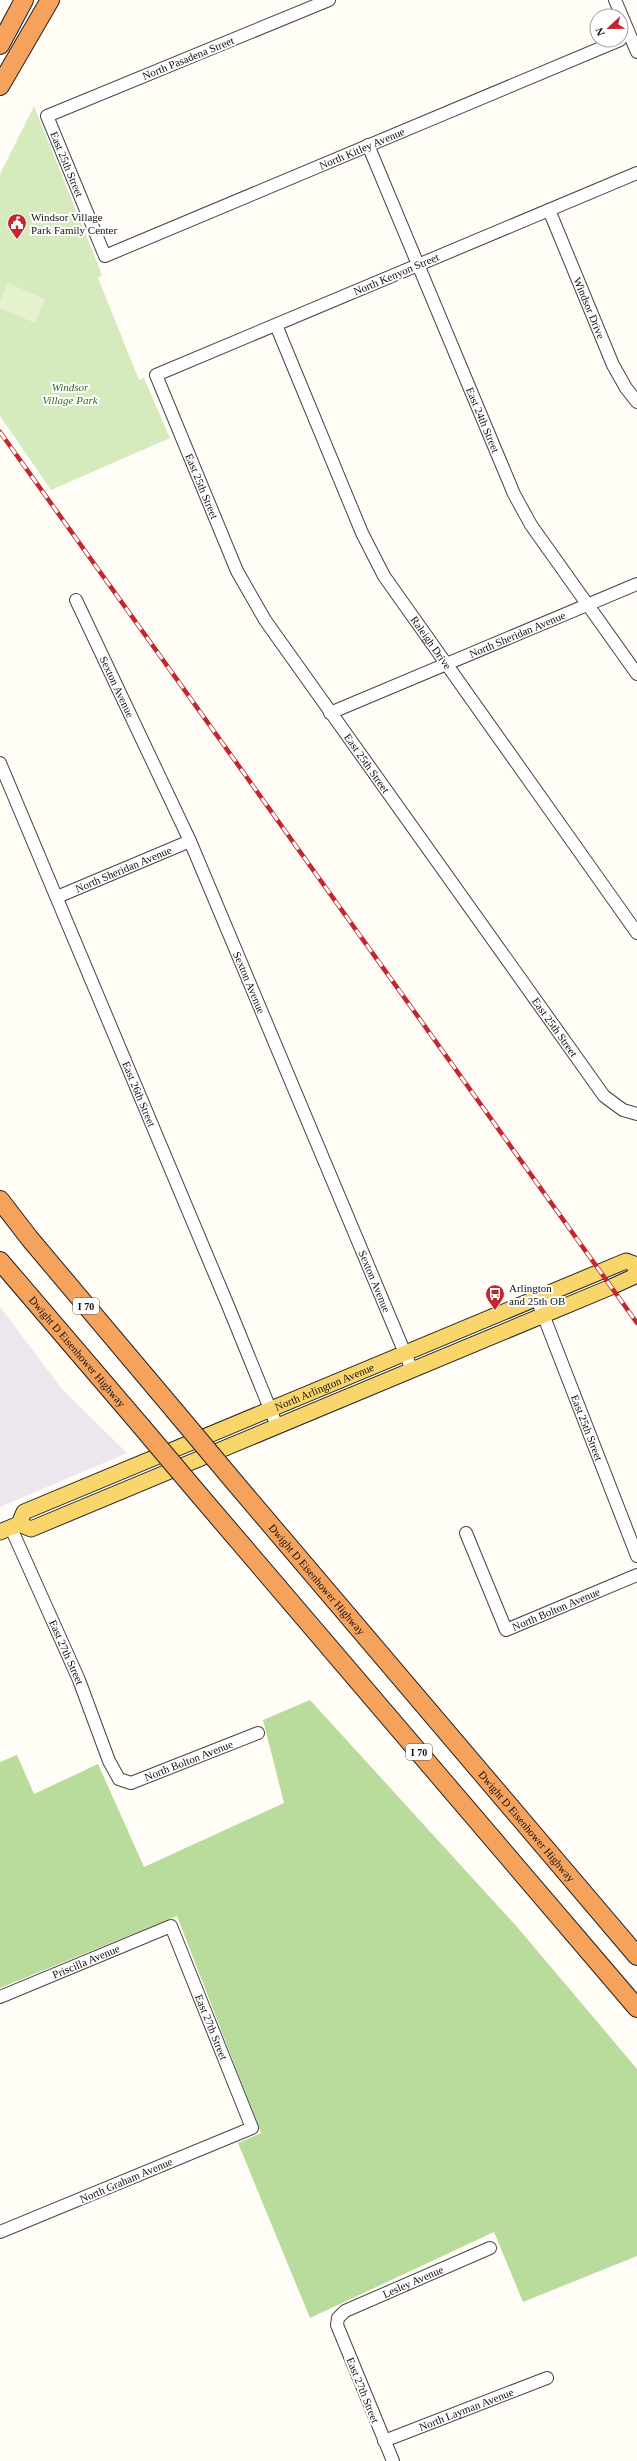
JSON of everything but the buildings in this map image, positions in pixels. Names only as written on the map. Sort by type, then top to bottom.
[{"type":"highway","points":[[0,45],[24,0]]},
{"type":"highway","points":[[0,86],[50,0]]},
{"type":"highway","name":"Dwight D Eisenhower Highway","points":[[0,1200],[30,1239],[236,1484],[637,1956]]},
{"type":"highway","name":"Dwight D Eisenhower Highway","points":[[0,1261],[637,2008]]},
{"type":"main road","name":"North Arlington Avenue","points":[[10,1528],[24,1512],[626,1261],[637,1265]]},
{"type":"main road","name":"North Arlington Avenue","points":[[10,1528],[31,1529],[633,1277],[637,1270]]},
{"type":"street","name":"North Pasadena Street","points":[[48,116],[330,0]]},
{"type":"street","points":[[629,40],[637,52]]},
{"type":"street","name":"North Kitley Avenue","points":[[105,256],[601,48]]},
{"type":"street","name":"East 25th Street","points":[[48,116],[105,256]]},
{"type":"street","name":"East 24th Street","points":[[368,145],[514,494],[531,524],[637,674]]},
{"type":"street","name":"North Kenyon Street","points":[[156,375],[637,173]]},
{"type":"street","name":"Windsor Drive","points":[[549,210],[613,365],[626,388],[637,402]]},
{"type":"street","name":"Raleigh Drive","points":[[276,325],[371,553],[394,591],[637,933]]},
{"type":"street","name":"East 25th Street","points":[[156,375],[241,579],[265,620],[604,1096],[616,1106],[635,1114]]},
{"type":"street","name":"North Sheridan Avenue","points":[[330,713],[637,584]]},
{"type":"street","name":"Sexton Avenue","points":[[76,600],[190,841],[412,1370]]},
{"type":"street","name":"East 26th Street","points":[[0,763],[277,1426]]},
{"type":"street","name":"North Sheridan Avenue","points":[[57,897],[190,841]]},
{"type":"street","name":"East 25th Street","points":[[537,1299],[637,1556]]},
{"type":"street","name":"East 27th Street","points":[[10,1528],[35,1579],[78,1680],[109,1761],[119,1779]]},
{"type":"street","name":"North Bolton Avenue","points":[[466,1533],[506,1630],[637,1575]]},
{"type":"street","name":"North Bolton Avenue","points":[[119,1779],[131,1783],[258,1734]]},
{"type":"street","name":"East 27th Street","points":[[171,1926],[252,2128]]},
{"type":"street","name":"Priscilla Avenue","points":[[0,1997],[171,1926]]},
{"type":"street","name":"North Graham Avenue","points":[[0,2232],[252,2128]]},
{"type":"street","name":"Lesley Avenue","points":[[338,2318],[346,2311],[490,2248]]},
{"type":"street","name":"East 27th Street","points":[[338,2318],[337,2325],[393,2461]]},
{"type":"street","name":"North Layman Avenue","points":[[384,2441],[548,2378]]},
{"type":"shaded area","points":[[0,1307],[62,1389],[127,1453],[0,1507]]},
{"type":"green space","name":"Windsor Village Park","points":[[34,106],[102,275],[98,278],[139,380],[144,378],[170,438],[51,490],[0,416],[0,174]]},
{"type":"green space","points":[[8,283],[45,299],[35,323],[0,308],[0,301]]},
{"type":"green space","points":[[310,1700],[518,1928],[637,2069],[637,2256],[523,2302],[494,2232],[310,2318],[238,2143],[261,2133],[177,1916],[0,1988],[0,1762],[17,1755],[34,1794],[98,1764],[144,1867],[284,1803],[263,1720]]},
{"type":"railway","points":[[0,432],[637,1323]]},
{"type":"place","name":"Windsor Village Park Family Center","points":[[17,240]]},
{"type":"place","name":"Arlington and 25th OB","points":[[495,1311]]}]
